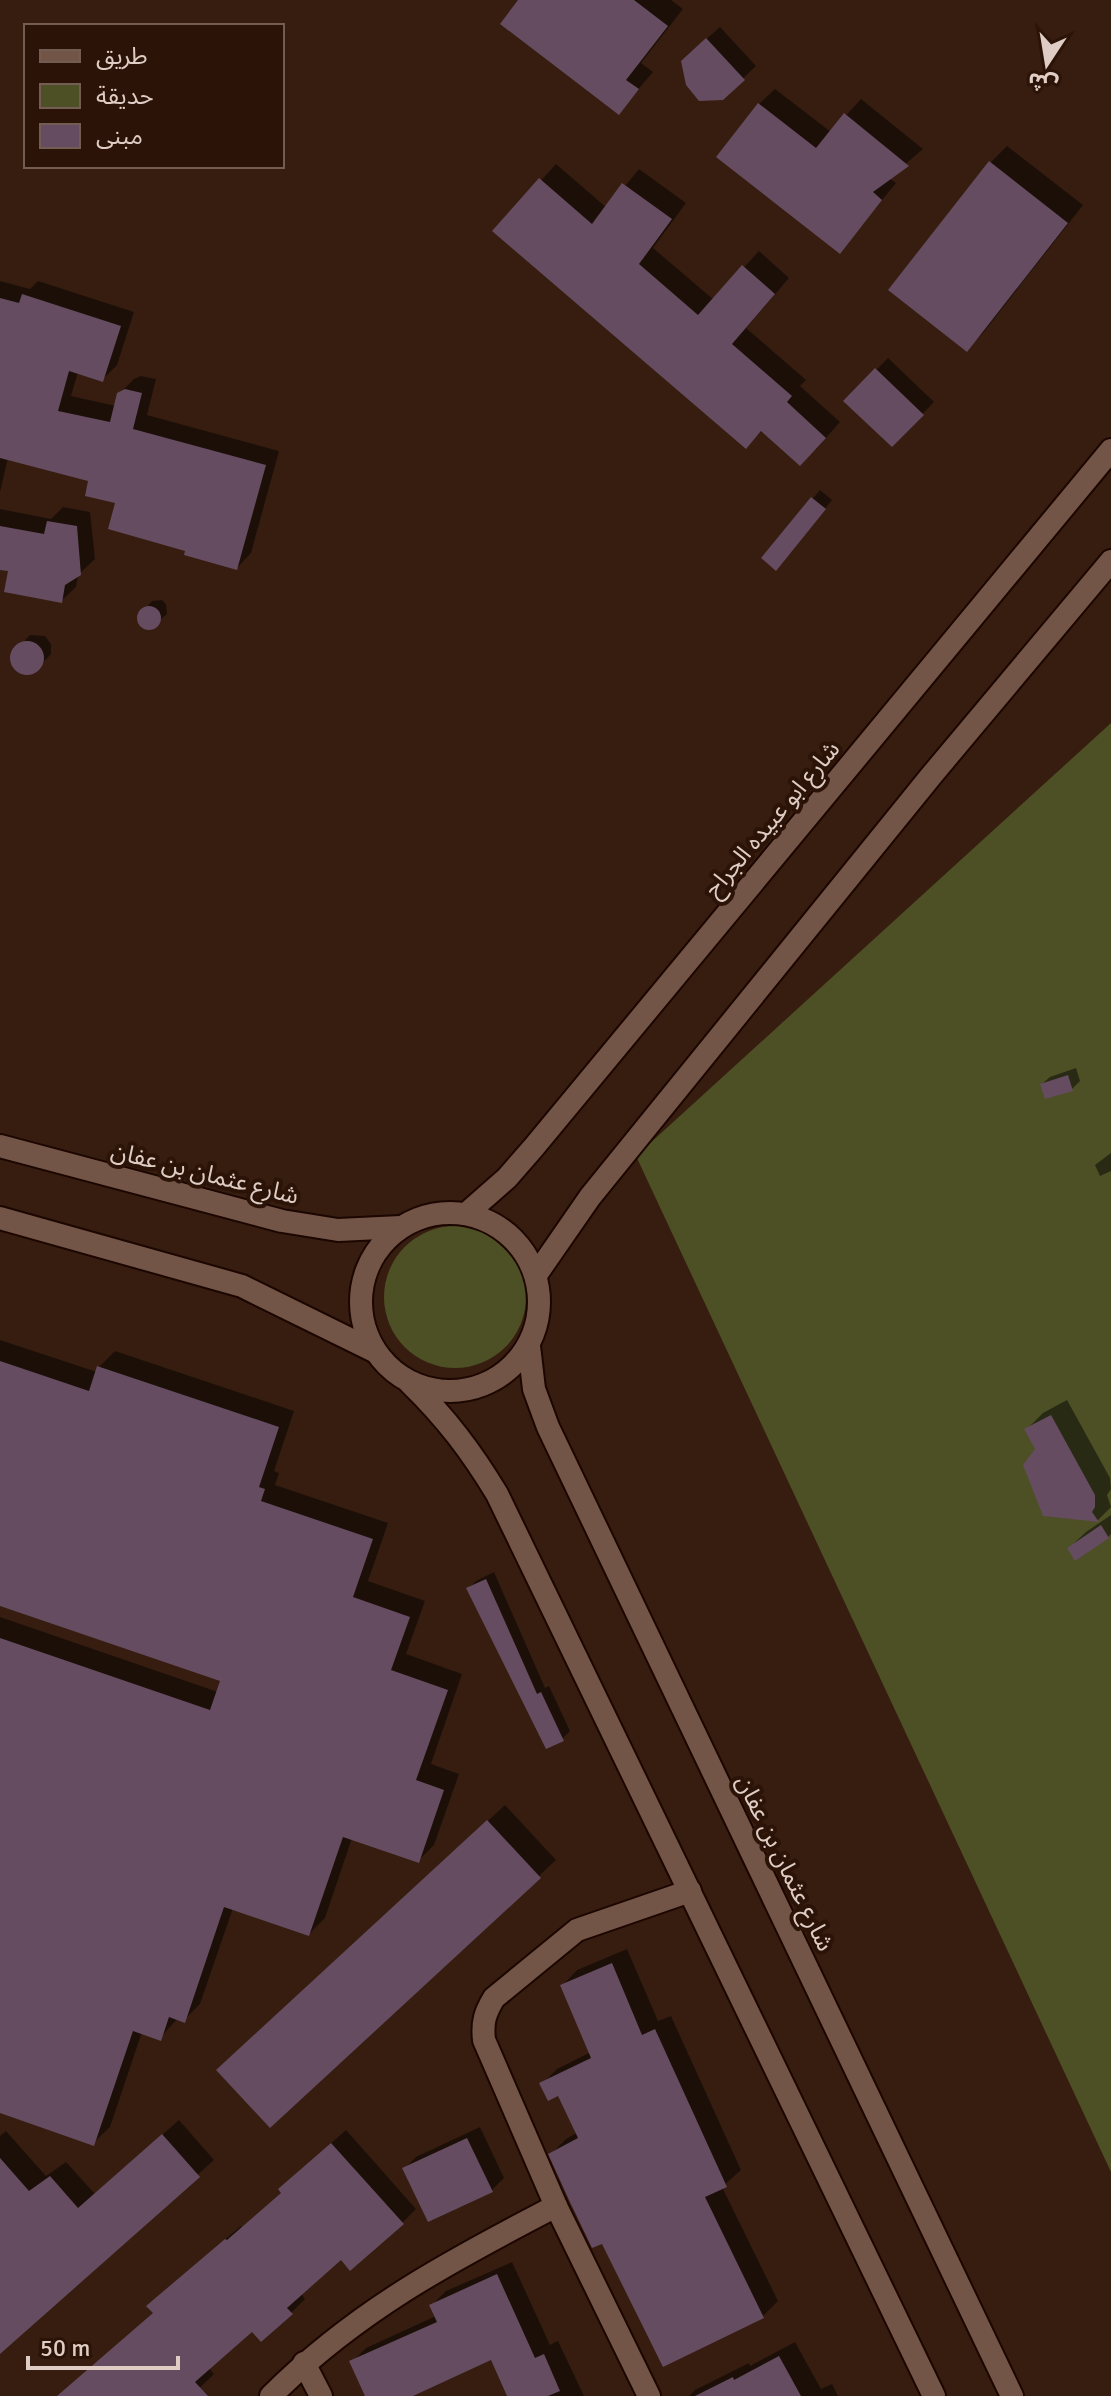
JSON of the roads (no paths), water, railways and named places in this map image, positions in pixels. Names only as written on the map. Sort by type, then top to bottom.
[{"type":"main road","name":"شارع ابو عبيده الجراح","points":[[466,1214],[507,1178],[534,1147],[1111,450]]},
{"type":"main road","points":[[536,1275],[590,1197],[931,776],[1111,561]]},
{"type":"main road","name":"شارع عثمان بن عفان","points":[[0,1146],[282,1221],[338,1230],[401,1227]]},
{"type":"main road","points":[[410,1383],[436,1391],[463,1391],[489,1383],[512,1368],[529,1346],[538,1321],[540,1298],[536,1275],[521,1247],[496,1225],[466,1214],[444,1213],[421,1217],[401,1227],[380,1246],[366,1270],[360,1298],[363,1325],[374,1351],[442,1415],[467,1446],[497,1494],[934,2396]]},
{"type":"main road","points":[[0,1218],[242,1286],[374,1351]]},
{"type":"main road","name":"شارع عثمان بن عفان","points":[[529,1346],[534,1389],[548,1427],[1012,2396]]},
{"type":"main road","points":[[649,2396],[556,2206],[484,2040],[482,2025],[485,2012],[494,1998],[577,1930],[690,1891]]},
{"type":"main road","points":[[271,2396],[304,2363],[375,2308],[433,2271],[556,2206]]},
{"type":"main road","points":[[304,2363],[321,2396]]}]
